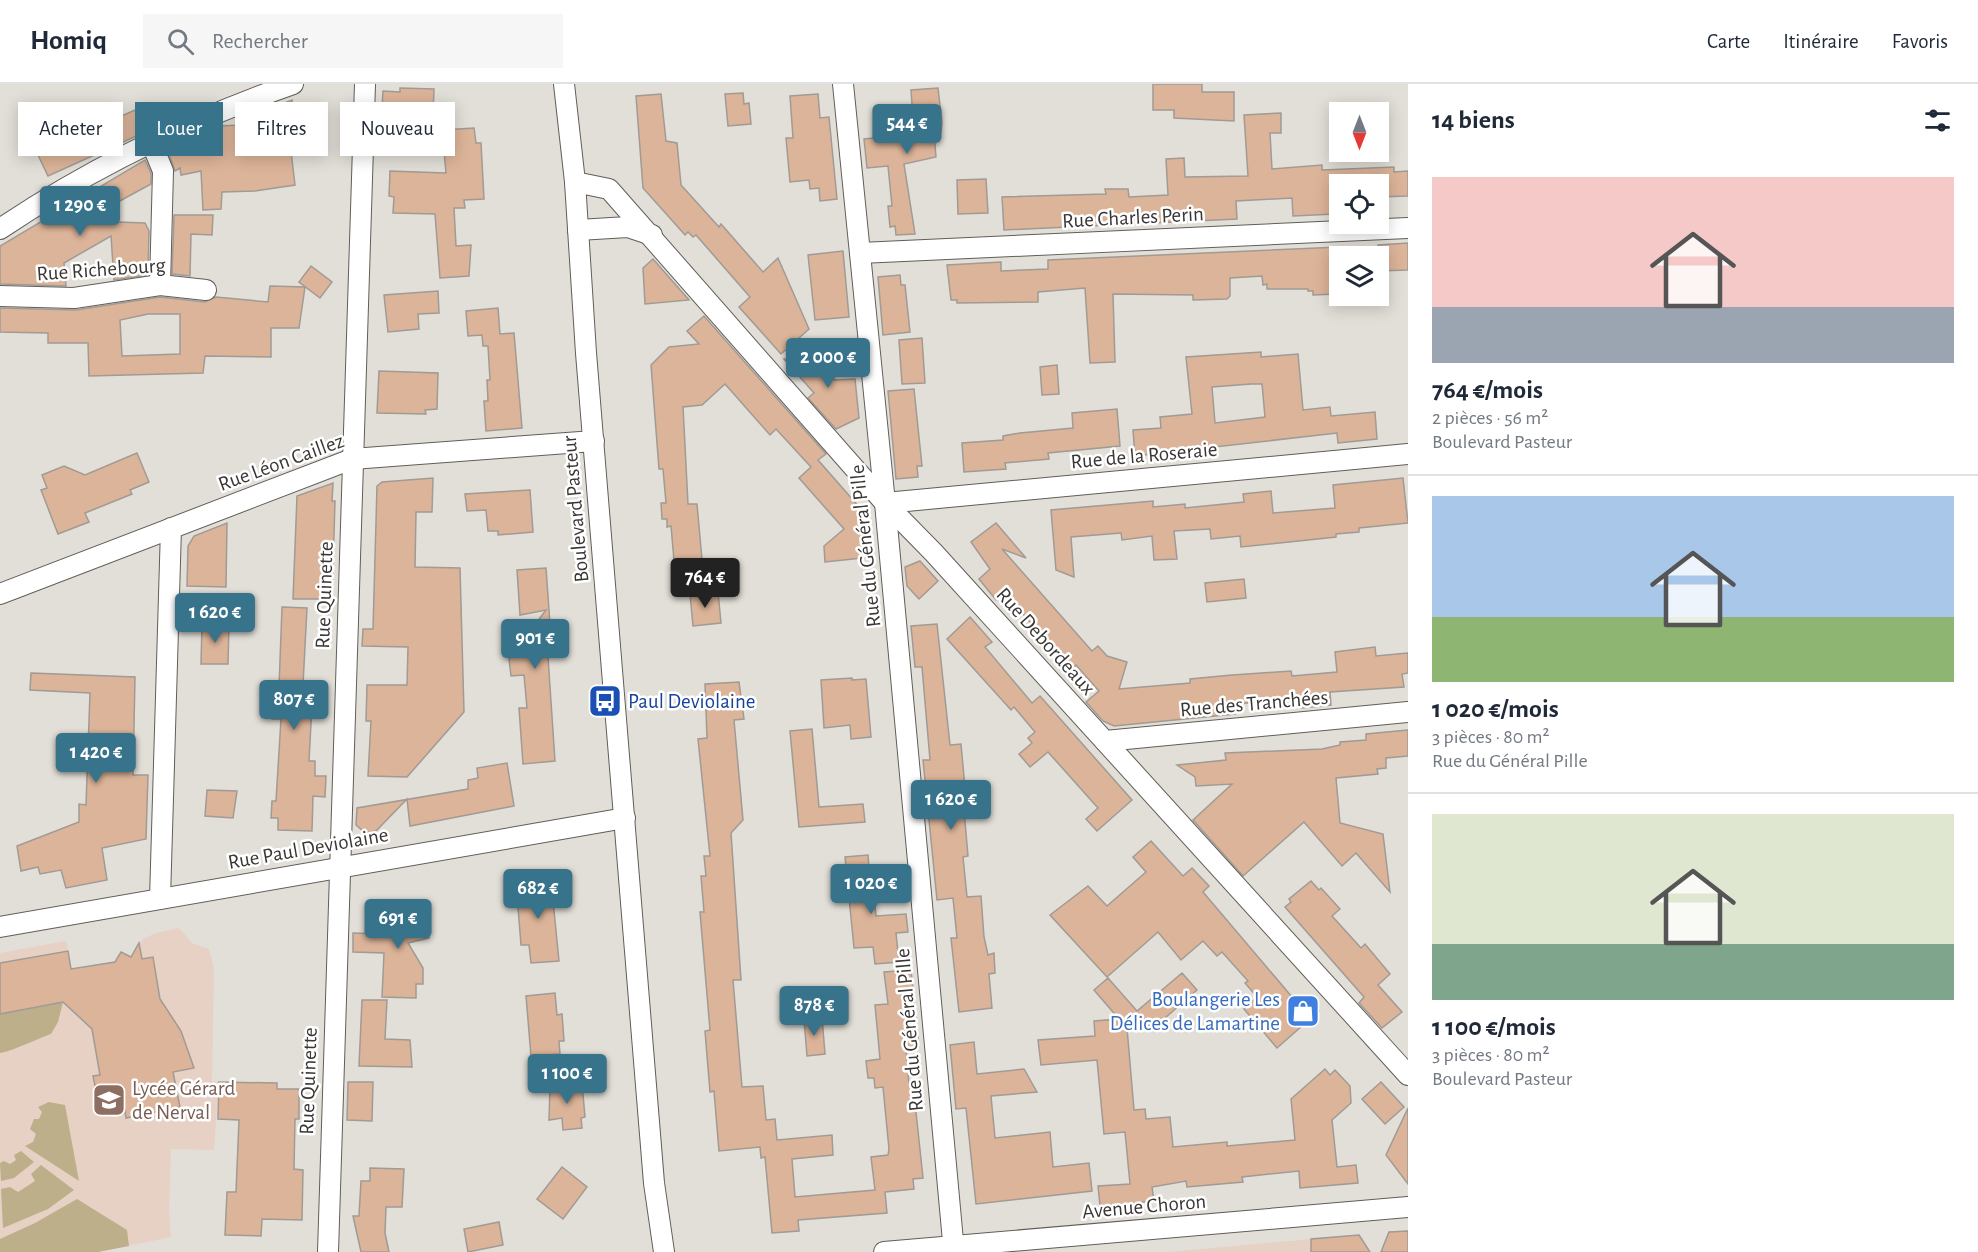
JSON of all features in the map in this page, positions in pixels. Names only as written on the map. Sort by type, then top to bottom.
[{"type":"street","points":[[223,113],[293,84]]},
{"type":"street","name":"Rue Quinette","points":[[328,1252],[365,84]]},
{"type":"street","name":"Boulevard Pasteur","points":[[564,84],[575,182],[654,1183],[664,1252]]},
{"type":"street","name":"Rue du Général Pille","points":[[843,84],[885,503],[953,1249]]},
{"type":"street","points":[[0,229],[46,198],[135,151]]},
{"type":"street","points":[[157,156],[164,171],[160,285]]},
{"type":"street","name":"Rue Debordeaux","points":[[575,182],[609,189],[652,234],[885,503],[1408,1075]]},
{"type":"street","points":[[578,230],[628,227],[652,234]]},
{"type":"street","name":"Rue Charles Perin","points":[[860,253],[1408,228]]},
{"type":"street","name":"Rue Richebourg","points":[[0,296],[74,298],[160,285],[206,290]]},
{"type":"street","name":"Rue Léon Caillez","points":[[0,594],[352,459],[594,441]]},
{"type":"street","name":"Rue du Général Pille","points":[[853,466],[879,445]]},
{"type":"street","name":"Rue de la Roseraie","points":[[885,503],[1408,454]]},
{"type":"street","points":[[160,899],[171,528]]},
{"type":"street","name":"Rue des Tranchées","points":[[1105,741],[1408,712]]},
{"type":"street","name":"Rue Paul Deviolaine","points":[[0,927],[625,818]]},
{"type":"street","name":"Avenue Choron","points":[[884,1252],[953,1249],[1408,1207]]},
{"type":"shaded area","name":"Lycée Gérard de Nerval","points":[[179,928],[192,943],[209,949],[214,969],[212,1081],[219,1082],[214,1150],[171,1149],[169,1212],[171,1237],[98,1252],[0,1252],[0,953],[66,941],[72,969],[115,962],[121,952],[131,957],[143,939],[156,933]]},
{"type":"shaded area","points":[[63,1002],[58,1022],[51,1034],[0,1053],[0,1014]]},
{"type":"shaded area","points":[[49,1102],[65,1105],[79,1181],[25,1146],[33,1142],[36,1134],[30,1129],[34,1119],[39,1119],[42,1112],[38,1107]]},
{"type":"shaded area","points":[[21,1151],[34,1162],[14,1178],[1,1181],[0,1163],[4,1161],[10,1164],[16,1160],[14,1155]]},
{"type":"shaded area","points":[[41,1165],[74,1190],[48,1209],[3,1228],[1,1189],[10,1187],[18,1192],[35,1181],[31,1174]]},
{"type":"shaded area","points":[[77,1199],[127,1230],[129,1246],[98,1252],[0,1252],[0,1239],[35,1223]]},
{"type":"shaded area","points":[[1346,1236],[1347,1252],[1167,1252]]},
{"type":"building","points":[[1153,84],[1202,84],[1202,92],[1234,92],[1234,121],[1174,118],[1174,110],[1153,110]]},
{"type":"building","points":[[400,88],[434,89],[433,102],[382,102],[383,91],[400,92]]},
{"type":"building","points":[[938,88],[942,122],[941,132],[934,133],[936,157],[904,164],[915,234],[896,235],[895,226],[890,227],[888,206],[892,206],[888,166],[867,168],[864,139],[914,134],[911,90]]},
{"type":"building","points":[[743,93],[744,104],[749,103],[751,124],[728,126],[725,94]]},
{"type":"building","points":[[661,94],[666,141],[677,143],[681,185],[719,227],[721,224],[763,272],[778,258],[809,329],[781,354],[739,307],[750,297],[696,235],[693,237],[688,232],[685,235],[643,188],[636,96]]},
{"type":"building","points":[[818,94],[820,118],[829,117],[837,199],[820,201],[819,188],[810,189],[809,180],[790,182],[786,138],[793,138],[790,96]]},
{"type":"building","points":[[135,110],[135,137],[123,142],[123,115]]},
{"type":"building","points":[[1281,113],[1281,133],[1270,133],[1272,169],[1322,165],[1322,170],[1394,167],[1394,172],[1408,171],[1408,196],[1389,197],[1389,174],[1329,174],[1329,214],[1293,216],[1292,198],[1236,201],[1237,219],[1004,230],[1002,197],[1106,194],[1105,189],[1128,189],[1129,197],[1168,195],[1166,159],[1184,158],[1185,177],[1248,176],[1244,115]]},
{"type":"building","points":[[235,125],[235,156],[292,156],[295,185],[255,191],[222,192],[221,209],[203,210],[201,171],[181,175],[180,168],[175,171],[170,156],[223,156],[223,126]]},
{"type":"building","points":[[474,128],[476,143],[481,143],[484,199],[464,200],[465,208],[454,208],[456,246],[471,245],[469,276],[440,278],[435,214],[393,213],[394,197],[389,196],[390,171],[446,173],[444,156],[455,156],[455,129]]},
{"type":"building","points":[[38,156],[92,156],[48,176]]},
{"type":"building","points":[[145,160],[151,173],[151,184],[94,215],[102,215],[91,221],[145,223],[149,231],[148,275],[114,280],[111,236],[64,263],[66,286],[0,284],[0,246]]},
{"type":"building","points":[[986,179],[988,213],[958,214],[957,180]]},
{"type":"building","points":[[174,215],[213,215],[212,235],[191,234],[190,276],[172,274]]},
{"type":"building","points":[[1408,243],[1408,270],[1389,271],[1389,246],[1378,245]]},
{"type":"building","points":[[1329,247],[1329,294],[1313,295],[1313,291],[1308,291],[1308,289],[1267,289],[1267,284],[1263,285],[1262,276],[1230,278],[1230,296],[1227,299],[1193,300],[1193,295],[1113,294],[1115,362],[1090,363],[1085,288],[1038,292],[1038,302],[957,303],[957,300],[951,300],[947,265],[1001,262],[1001,271],[1048,269],[1048,260]]},
{"type":"building","points":[[843,251],[849,317],[815,320],[808,255]]},
{"type":"building","points":[[653,259],[689,300],[645,304],[643,268]]},
{"type":"building","points":[[311,266],[332,282],[320,298],[299,282]]},
{"type":"building","points":[[900,275],[901,285],[905,285],[910,332],[883,335],[878,277]]},
{"type":"building","points":[[270,286],[305,287],[299,328],[271,328],[271,357],[205,356],[203,373],[89,376],[88,343],[48,343],[48,333],[0,332],[0,308],[76,310],[160,297],[205,302],[216,297],[268,302]],"holes":[[[148,314],[180,314],[180,354],[122,356],[120,320]]]},
{"type":"building","points":[[438,291],[439,313],[418,314],[419,329],[388,332],[384,295]]},
{"type":"building","points":[[498,308],[500,334],[514,333],[522,428],[486,431],[484,401],[488,401],[487,380],[490,380],[488,346],[483,346],[482,335],[468,336],[466,311]]},
{"type":"building","points":[[704,316],[826,454],[818,460],[868,517],[872,557],[825,562],[824,546],[844,529],[799,478],[811,467],[776,429],[770,435],[725,384],[702,405],[683,407],[688,504],[697,504],[704,582],[676,584],[671,526],[667,527],[667,519],[662,519],[661,503],[666,503],[663,469],[659,469],[651,365],[669,347],[699,344],[687,331]]},
{"type":"building","points":[[922,338],[925,383],[902,384],[899,340]]},
{"type":"building","points":[[1261,352],[1261,357],[1298,354],[1303,410],[1330,407],[1331,416],[1375,412],[1377,439],[1338,443],[1337,433],[1135,456],[1133,430],[1161,428],[1160,417],[1192,414],[1186,357]],"holes":[[[1262,384],[1265,417],[1215,423],[1212,387]]]},
{"type":"building","points":[[831,354],[834,380],[855,379],[859,418],[836,429],[808,398],[814,393],[784,359]]},
{"type":"building","points":[[1057,365],[1059,394],[1042,395],[1040,367]]},
{"type":"building","points":[[379,371],[438,373],[437,409],[425,410],[426,414],[377,413]]},
{"type":"building","points":[[914,389],[922,466],[917,466],[918,477],[896,479],[888,391]]},
{"type":"building","points":[[1117,409],[1120,446],[1048,453],[1049,459],[1005,463],[1006,469],[964,472],[962,443],[1003,440],[1003,436],[1020,433],[1073,428],[1072,413]]},
{"type":"building","points":[[137,453],[149,482],[130,490],[132,494],[85,513],[89,522],[58,534],[41,490],[47,488],[42,475],[64,466],[85,475]]},
{"type":"building","points":[[433,478],[432,512],[416,512],[415,567],[460,568],[464,712],[407,777],[368,776],[371,721],[366,721],[367,685],[407,685],[408,647],[362,646],[363,629],[373,629],[377,486],[382,482]]},
{"type":"building","points":[[1403,478],[1408,523],[1359,528],[1359,532],[1336,534],[1336,537],[1241,547],[1240,536],[1211,539],[1210,529],[1174,531],[1177,559],[1154,560],[1152,536],[1122,540],[1121,533],[1071,537],[1074,577],[1056,570],[1051,510],[1153,501],[1153,507],[1185,504],[1185,508],[1244,502],[1243,494],[1271,491],[1273,513],[1335,508],[1333,485]]},
{"type":"building","points":[[333,483],[332,501],[335,501],[332,599],[293,599],[297,496]]},
{"type":"building","points":[[530,490],[533,532],[498,535],[498,531],[488,531],[486,510],[467,511],[465,494]]},
{"type":"building","points":[[227,523],[226,587],[187,586],[188,546],[194,536]]},
{"type":"building","points":[[996,523],[1026,558],[1002,549],[1092,651],[1098,646],[1107,656],[1127,662],[1119,689],[1190,683],[1190,679],[1232,675],[1291,671],[1292,676],[1337,672],[1335,652],[1375,647],[1376,656],[1408,653],[1408,673],[1402,674],[1404,687],[1330,692],[1331,705],[1301,708],[1300,698],[1234,704],[1235,714],[1114,726],[1103,721],[1086,702],[1099,691],[1076,665],[1071,670],[1004,592],[996,600],[979,579],[990,569],[971,542]]},
{"type":"building","points":[[920,561],[938,581],[919,599],[907,586],[905,567]]},
{"type":"building","points":[[546,568],[551,638],[547,638],[547,642],[555,761],[523,764],[519,708],[527,708],[524,675],[511,676],[509,659],[546,610],[520,615],[517,570]]},
{"type":"building","points":[[1244,579],[1246,598],[1207,602],[1205,583]]},
{"type":"building","points":[[718,592],[721,623],[693,626],[690,594]]},
{"type":"building","points":[[282,607],[307,608],[302,704],[312,705],[309,761],[315,761],[315,776],[326,776],[325,797],[313,796],[312,831],[278,830],[278,818],[271,818],[272,801],[276,801],[281,719],[272,719],[273,687],[279,687]]},
{"type":"building","points":[[970,617],[992,642],[985,647],[1032,703],[1040,696],[1132,800],[1097,831],[1086,819],[1098,808],[1048,752],[1030,767],[1019,754],[1032,743],[1028,738],[1035,732],[1014,707],[1011,710],[947,639]]},
{"type":"building","points":[[202,624],[229,625],[228,664],[201,664]]},
{"type":"building","points":[[937,624],[950,745],[961,744],[966,799],[963,799],[968,856],[963,857],[967,897],[981,896],[984,937],[988,955],[994,953],[995,973],[989,974],[992,1008],[959,1012],[951,938],[957,938],[953,898],[937,900],[923,760],[930,760],[922,667],[915,667],[911,626]]},
{"type":"building","points":[[31,673],[135,677],[133,775],[148,775],[146,839],[102,848],[107,880],[66,888],[61,870],[40,874],[38,867],[21,871],[17,846],[79,822],[79,804],[86,805],[90,693],[30,690]]},
{"type":"building","points":[[852,678],[852,680],[866,679],[871,737],[851,739],[850,725],[824,728],[821,680]]},
{"type":"building","points":[[739,682],[744,719],[734,720],[743,820],[731,833],[741,980],[733,980],[742,1087],[763,1086],[766,1120],[775,1119],[777,1140],[832,1135],[833,1155],[792,1159],[795,1197],[875,1190],[871,1157],[888,1155],[889,1149],[883,1087],[875,1088],[874,1078],[868,1078],[866,1061],[880,1059],[875,1005],[888,1004],[884,972],[911,970],[919,1047],[906,1048],[909,1085],[913,1084],[923,1178],[913,1179],[914,1189],[885,1192],[887,1213],[798,1220],[799,1231],[772,1233],[765,1157],[761,1158],[760,1147],[719,1151],[714,1091],[710,1092],[705,1031],[710,1030],[700,912],[704,912],[701,876],[706,876],[704,856],[710,856],[698,739],[707,738],[705,684]]},
{"type":"building","points":[[812,729],[819,807],[863,804],[865,822],[799,827],[790,731]]},
{"type":"building","points":[[1408,730],[1408,756],[1386,758],[1386,768],[1377,769],[1378,774],[1336,778],[1340,823],[1383,834],[1390,892],[1356,853],[1342,866],[1304,822],[1243,876],[1193,820],[1232,784],[1196,786],[1195,777],[1177,765],[1226,760],[1225,753],[1322,749],[1340,745],[1340,742],[1366,740],[1366,734]]},
{"type":"building","points":[[507,763],[514,806],[410,826],[407,799],[468,789],[468,780],[478,778],[477,768]]},
{"type":"building","points":[[207,790],[237,791],[233,818],[205,816]]},
{"type":"building","points":[[406,800],[376,831],[365,833],[356,825],[357,808]]},
{"type":"building","points":[[1151,841],[1183,876],[1192,868],[1209,886],[1203,892],[1298,1004],[1306,997],[1319,1011],[1277,1048],[1244,1009],[1257,997],[1245,983],[1248,981],[1222,952],[1217,956],[1203,941],[1181,960],[1158,932],[1107,977],[1050,915],[1088,886],[1107,906],[1146,872],[1133,857]]},
{"type":"building","points":[[868,855],[872,906],[875,906],[876,916],[906,914],[908,932],[896,933],[899,962],[875,964],[873,947],[854,948],[845,857]]},
{"type":"building","points":[[551,880],[559,961],[531,963],[529,945],[521,945],[516,883]]},
{"type":"building","points":[[1311,881],[1319,890],[1321,888],[1340,909],[1332,916],[1361,948],[1365,944],[1390,974],[1378,985],[1402,1012],[1382,1028],[1359,1003],[1364,997],[1285,907],[1291,902],[1289,899]]},
{"type":"building","points":[[422,904],[429,938],[408,943],[423,968],[423,984],[416,984],[416,998],[382,997],[384,953],[353,952],[353,933],[383,934],[381,924],[386,923],[384,911]]},
{"type":"building","points":[[139,943],[142,959],[153,957],[160,999],[181,1031],[194,1068],[173,1072],[180,1107],[126,1118],[124,1106],[100,1111],[93,1076],[100,1075],[92,1029],[63,1002],[0,1014],[0,963],[68,951],[71,969],[115,962],[121,952],[131,957]]},
{"type":"building","points":[[1182,973],[1197,990],[1157,1025],[1127,1028],[1134,1110],[1145,1109],[1146,1119],[1170,1117],[1173,1147],[1227,1142],[1227,1146],[1295,1140],[1291,1099],[1325,1069],[1330,1075],[1335,1070],[1350,1086],[1351,1103],[1332,1120],[1337,1167],[1356,1165],[1358,1183],[1300,1188],[1299,1171],[1242,1177],[1243,1182],[1187,1187],[1186,1181],[1152,1187],[1154,1201],[1100,1206],[1098,1186],[1130,1184],[1125,1132],[1104,1134],[1097,1060],[1041,1065],[1038,1040],[1095,1036],[1094,1021],[1119,1019],[1094,990],[1108,978],[1137,1011]]},
{"type":"building","points":[[555,993],[557,1015],[562,1014],[564,1041],[559,1041],[560,1054],[531,1056],[526,996]]},
{"type":"building","points":[[362,1000],[387,1000],[385,1039],[410,1040],[412,1067],[359,1066]]},
{"type":"building","points":[[822,1017],[825,1054],[807,1056],[804,1019]]},
{"type":"building","points":[[974,1042],[977,1074],[1024,1069],[1037,1092],[991,1096],[995,1138],[1050,1132],[1053,1167],[1089,1163],[1092,1191],[976,1204],[966,1108],[956,1109],[950,1045]]},
{"type":"building","points":[[219,1082],[277,1083],[277,1089],[299,1089],[299,1119],[295,1119],[294,1169],[303,1170],[302,1220],[262,1219],[261,1236],[225,1235],[227,1192],[236,1192],[239,1120],[218,1119]]},
{"type":"building","points":[[348,1082],[373,1082],[372,1121],[347,1120]]},
{"type":"building","points":[[1381,1082],[1404,1107],[1385,1124],[1362,1099]]},
{"type":"building","points":[[582,1083],[585,1117],[581,1118],[582,1128],[563,1130],[562,1118],[549,1120],[550,1086]]},
{"type":"building","points":[[1408,1108],[1408,1184],[1386,1155]]},
{"type":"building","points":[[562,1167],[587,1187],[563,1219],[537,1199]]},
{"type":"building","points":[[370,1168],[404,1169],[402,1207],[386,1207],[385,1233],[389,1252],[361,1252],[353,1216],[359,1216],[361,1181],[370,1181]]},
{"type":"building","points":[[499,1222],[503,1245],[468,1252],[464,1229]]},
{"type":"building","points":[[1408,1231],[1408,1252],[1381,1252],[1389,1232]]},
{"type":"building","points":[[1359,1235],[1370,1252],[1311,1252],[1311,1239]]},
{"type":"place","name":"Paul Deviolaine","points":[[605,701]]},
{"type":"place","name":"Boulangerie Les Délices de Lamartine","points":[[1303,1011]]},
{"type":"place","name":"Lycée Gérard de Nerval","points":[[109,1100]]}]
